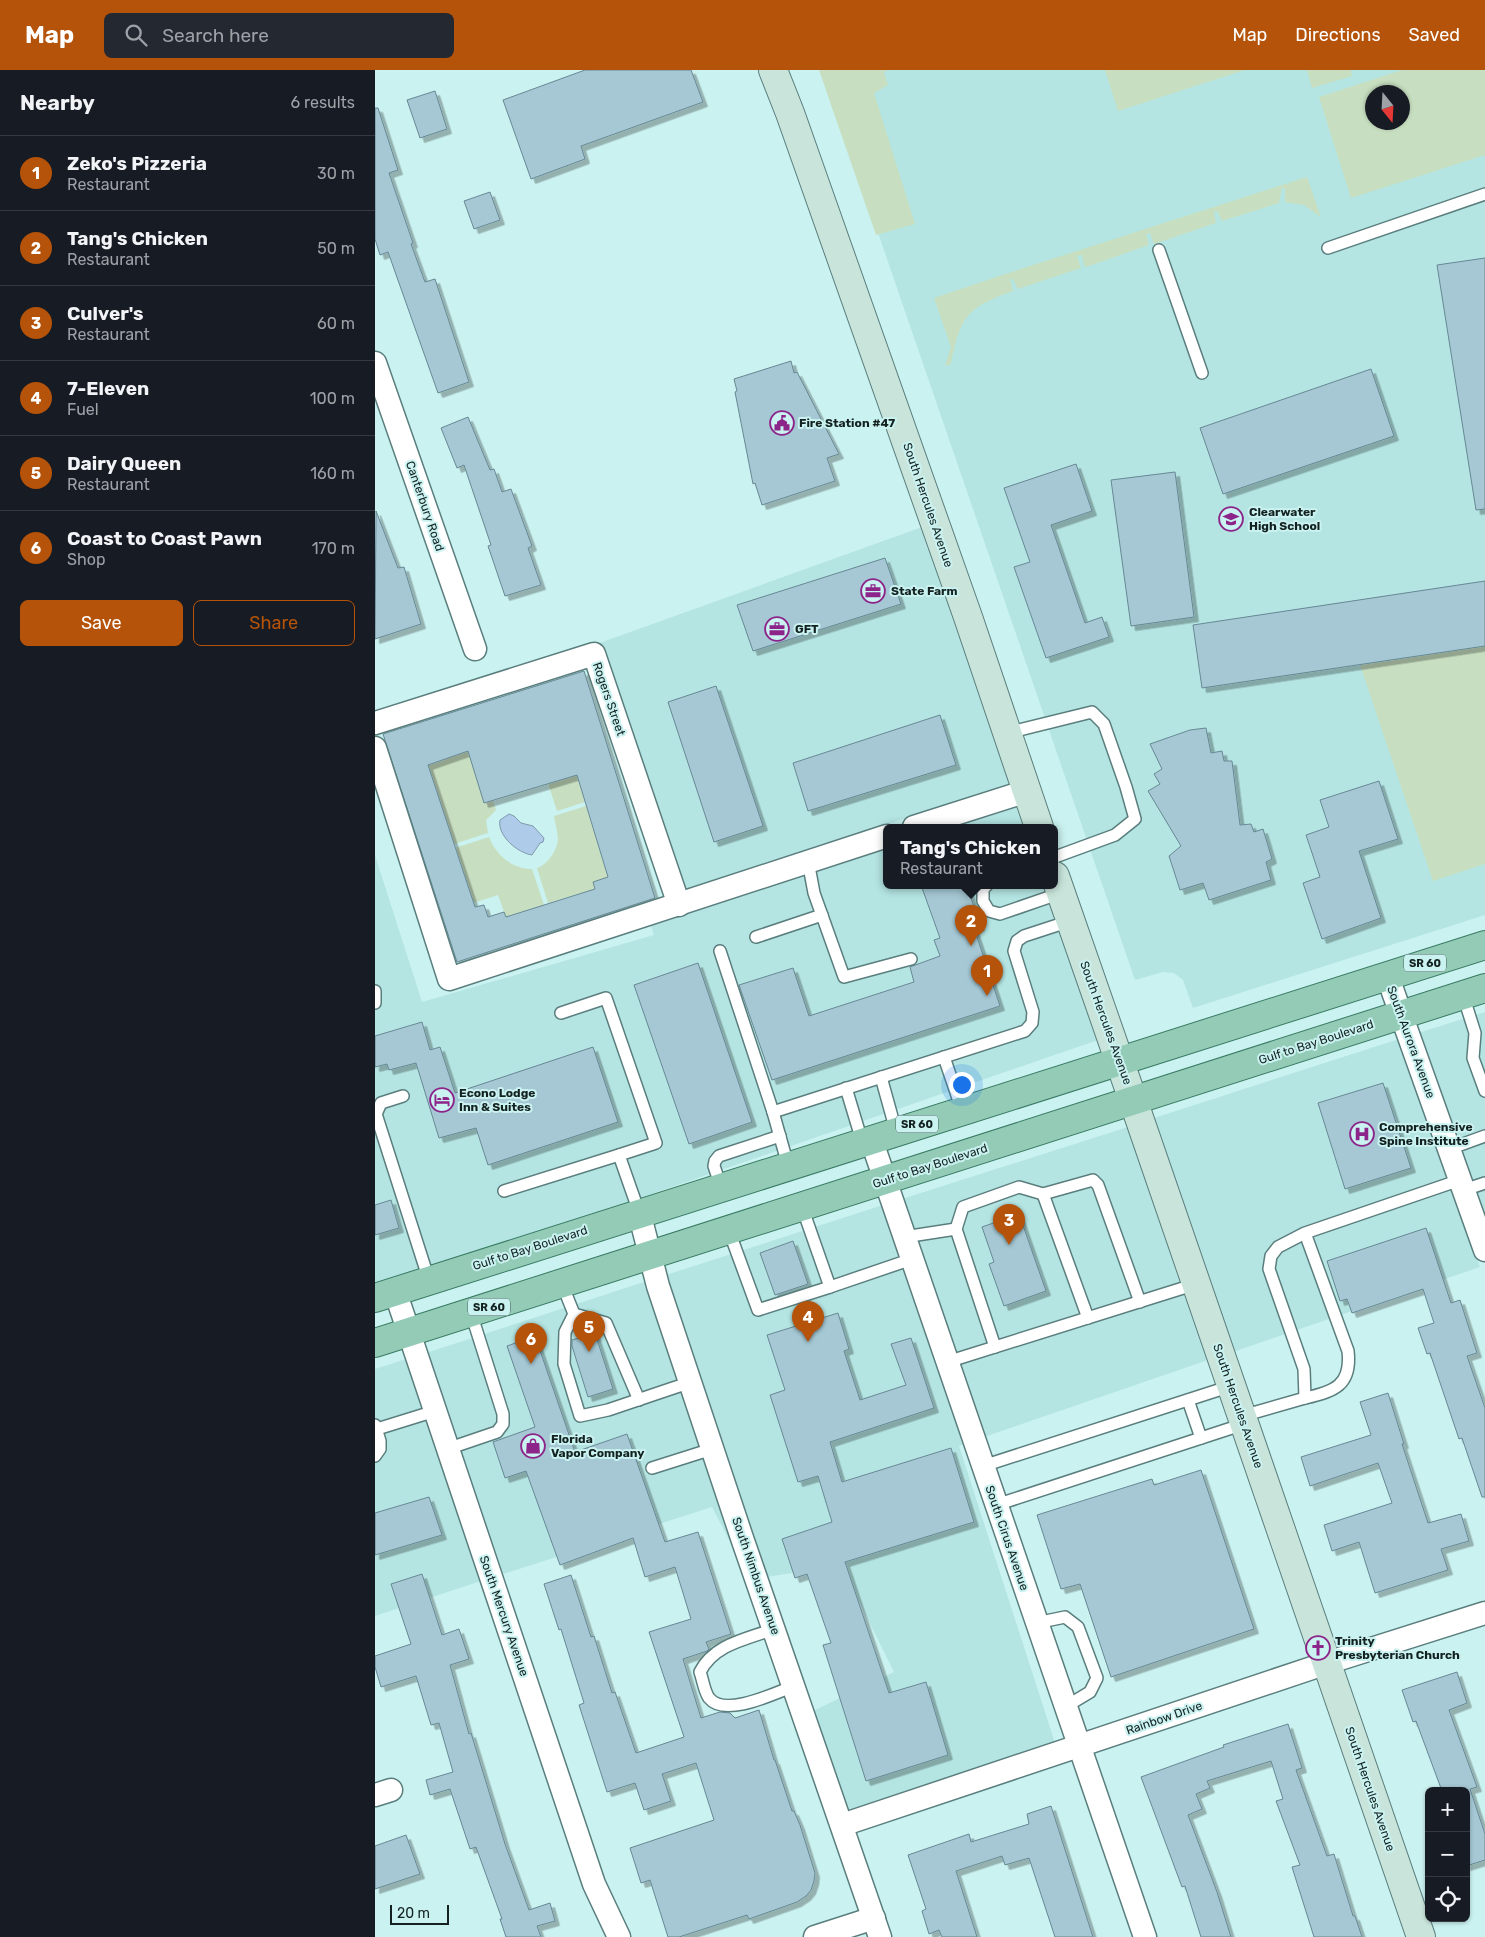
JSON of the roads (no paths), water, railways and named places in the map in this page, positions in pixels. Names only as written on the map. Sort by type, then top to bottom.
[{"type":"main road","name":"Gulf to Bay Boulevard","points":[[385,1294],[1485,945]]},
{"type":"main road","name":"Gulf to Bay Boulevard","points":[[375,1344],[651,1254],[729,1231],[1474,992]]},
{"type":"street","name":"South Hercules Avenue","points":[[773,70],[791,113],[1038,824]]},
{"type":"street","name":"Canterbury Road","points":[[375,363],[475,649]]},
{"type":"street","name":"Rogers Street","points":[[375,723],[595,654],[679,904]]},
{"type":"street","points":[[375,748],[449,980],[883,837]]},
{"type":"street","points":[[923,824],[1027,791]]},
{"type":"street","name":"South Hercules Avenue","points":[[1058,885],[1421,1937]]},
{"type":"street","name":"South Aurora Avenue","points":[[1387,975],[1485,1250]]},
{"type":"street","name":"South Cirus Avenue","points":[[877,1137],[885,1180],[904,1237],[1145,1937]]},
{"type":"street","name":"South Nimbus Avenue","points":[[639,1212],[658,1286],[877,1928]]},
{"type":"street","name":"South Mercury Avenue","points":[[385,1294],[408,1333],[594,1884],[619,1937]]},
{"type":"street","name":"Rainbow Drive","points":[[842,1825],[1327,1663],[1485,1613]]},
{"type":"street","points":[[815,1937],[877,1928]]},
{"type":"lane","points":[[1328,248],[1485,194]]},
{"type":"lane","points":[[1159,250],[1202,373]]},
{"type":"lane","points":[[1007,733],[1092,712],[1104,724],[1126,786],[1135,819],[1115,835],[1058,856]]},
{"type":"lane","points":[[808,861],[814,893],[844,978],[911,959]]},
{"type":"lane","points":[[983,889],[983,901],[989,911],[1000,914],[1050,889]]},
{"type":"lane","points":[[756,937],[822,916]]},
{"type":"lane","points":[[773,1112],[1025,1031],[1032,1023],[1033,1012],[1014,951],[1017,941],[1024,936],[1070,921]]},
{"type":"lane","points":[[721,951],[773,1112],[788,1165]]},
{"type":"lane","points":[[375,991],[375,1003]]},
{"type":"lane","points":[[1474,992],[1475,1033],[1473,1058],[1485,1092]]},
{"type":"lane","points":[[504,1191],[656,1143],[606,998],[561,1013]]},
{"type":"lane","points":[[1475,1033],[1485,1041]]},
{"type":"lane","points":[[944,1057],[962,1110]]},
{"type":"lane","points":[[877,1137],[881,1077]]},
{"type":"lane","points":[[846,1088],[877,1137]]},
{"type":"lane","points":[[403,1096],[381,1103],[376,1114],[429,1280]]},
{"type":"lane","points":[[721,1187],[714,1166],[719,1156],[780,1136]]},
{"type":"lane","points":[[1449,1149],[1485,1136]]},
{"type":"lane","points":[[619,1155],[639,1212]]},
{"type":"lane","points":[[995,1347],[956,1230],[963,1207],[1019,1187],[1043,1194],[1093,1180],[1098,1184],[1140,1302]]},
{"type":"lane","points":[[1305,1398],[1304,1368],[1269,1269],[1271,1256],[1278,1247],[1305,1233],[1462,1185],[1485,1183]]},
{"type":"lane","points":[[1043,1194],[1087,1318]]},
{"type":"lane","points":[[802,1207],[829,1287]]},
{"type":"lane","points":[[904,1237],[956,1230]]},
{"type":"lane","points":[[729,1231],[757,1310],[912,1259]]},
{"type":"lane","points":[[996,1505],[1201,1438],[1243,1420],[1337,1388],[1344,1381],[1348,1372],[1348,1352],[1305,1233]]},
{"type":"lane","points":[[562,1284],[574,1314],[565,1332],[564,1364],[580,1416],[608,1410],[691,1382]]},
{"type":"lane","points":[[947,1362],[1196,1284]]},
{"type":"lane","points":[[447,1448],[497,1432],[503,1424],[503,1414],[471,1313]]},
{"type":"lane","points":[[574,1314],[606,1324],[639,1400]]},
{"type":"lane","points":[[983,1466],[1231,1386]]},
{"type":"lane","points":[[1189,1400],[1201,1438]]},
{"type":"lane","points":[[375,1456],[380,1450],[376,1427],[435,1411]]},
{"type":"lane","points":[[652,1468],[713,1449]]},
{"type":"lane","points":[[1036,1623],[1065,1617],[1079,1627],[1097,1678],[1090,1692],[1065,1707]]},
{"type":"lane","points":[[774,1629],[721,1648],[712,1654],[700,1672],[707,1694],[710,1700],[717,1704],[739,1705],[794,1686]]},
{"type":"place","name":"Fire Station #47","points":[[782,423]]},
{"type":"place","name":"Clearwater High School","points":[[1231,519]]},
{"type":"place","name":"State Farm","points":[[873,591]]},
{"type":"place","name":"GFT","points":[[777,629]]},
{"type":"place","name":"Tang's Chicken","points":[[971,946]]},
{"type":"place","name":"Zeko's Pizzeria","points":[[987,996]]},
{"type":"place","name":"Econo Lodge Inn & Suites","points":[[442,1100]]},
{"type":"place","name":"Comprehensive Spine Institute","points":[[1362,1134]]},
{"type":"place","name":"Culver's","points":[[1009,1245]]},
{"type":"place","name":"7-Eleven","points":[[808,1342]]},
{"type":"place","name":"Dairy Queen","points":[[589,1352]]},
{"type":"place","name":"Coast to Coast Pawn","points":[[531,1364]]},
{"type":"place","name":"Florida Vapor Company","points":[[533,1446]]},
{"type":"place","name":"Trinity Presbyterian Church","points":[[1318,1648]]}]
